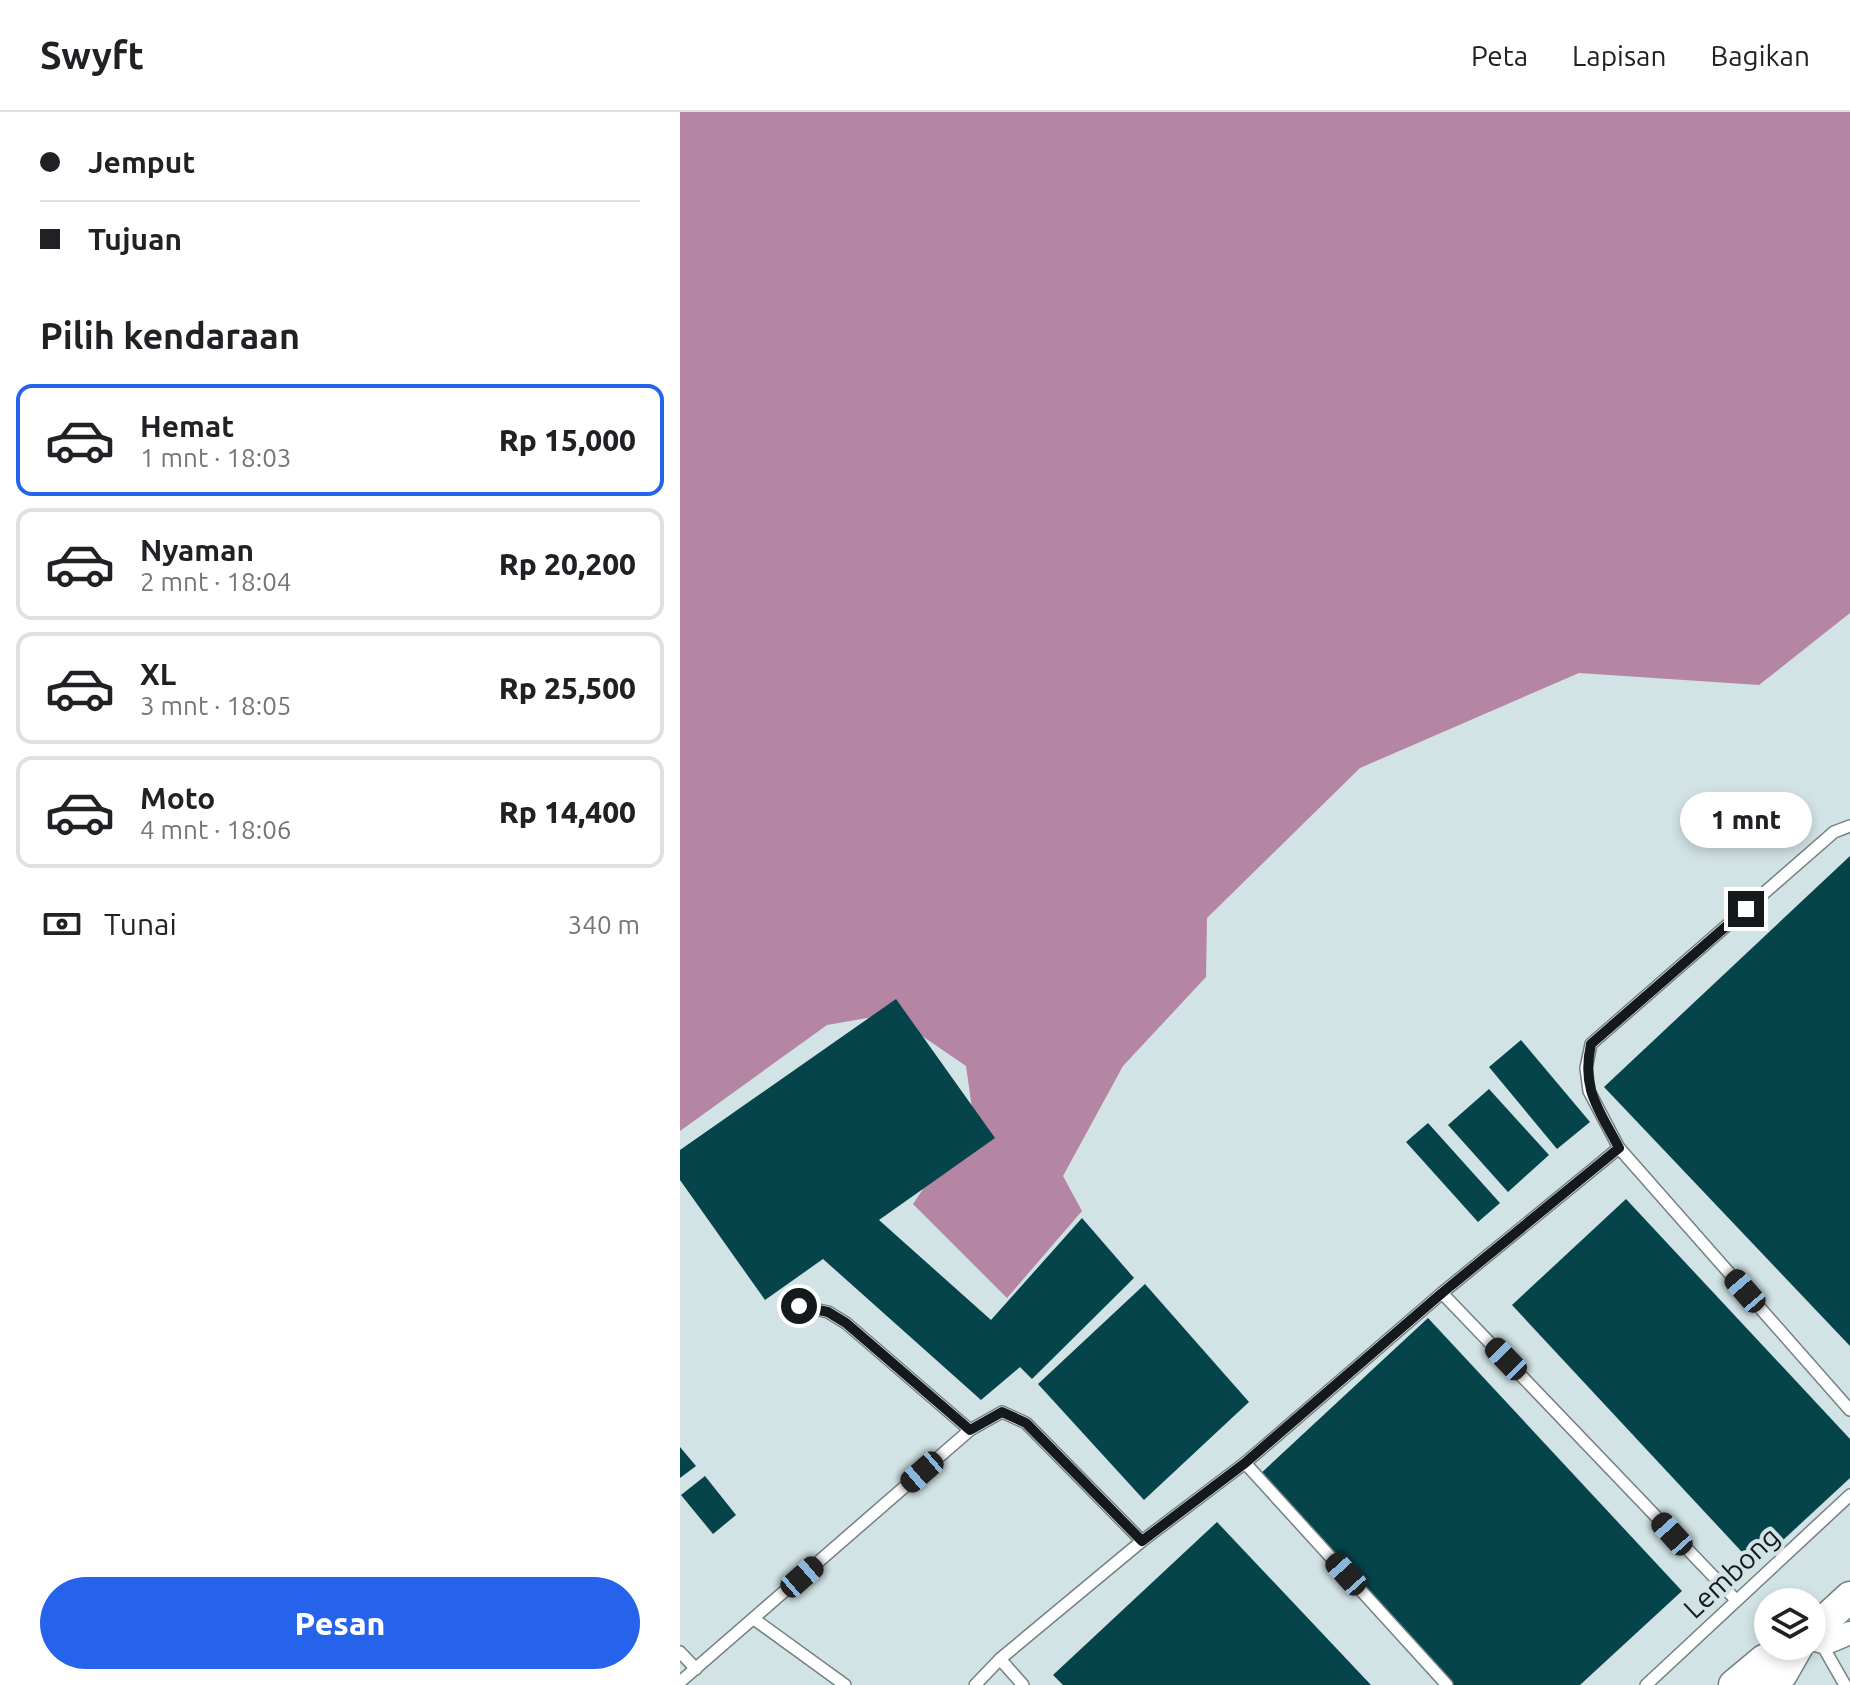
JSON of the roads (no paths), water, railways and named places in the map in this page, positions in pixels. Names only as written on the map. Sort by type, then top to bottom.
[{"type":"main road","points":[[1826,1625],[1850,1597]]},
{"type":"main road","points":[[1734,1685],[1764,1660]]},
{"type":"main road","points":[[1772,1685],[1795,1660]]},
{"type":"lane","points":[[1850,826],[1834,832],[1591,1044],[1586,1068],[1589,1091],[1619,1148],[1850,1410]]},
{"type":"lane","points":[[975,1685],[1000,1659],[1142,1541],[1245,1463],[1442,1293],[1619,1148]]},
{"type":"lane","points":[[1442,1293],[1736,1600]]},
{"type":"lane","points":[[799,1306],[828,1312],[846,1323],[970,1430]]},
{"type":"lane","points":[[680,1682],[970,1430],[1002,1412],[1026,1423],[1142,1541]]},
{"type":"lane","points":[[1245,1463],[1447,1685]]},
{"type":"lane","name":"Lembong","points":[[1646,1685],[1850,1495]]},
{"type":"lane","points":[[754,1619],[845,1685]]},
{"type":"lane","points":[[680,1652],[696,1669]]},
{"type":"lane","points":[[1826,1654],[1845,1685]]},
{"type":"lane","points":[[1000,1659],[1023,1685]]}]
